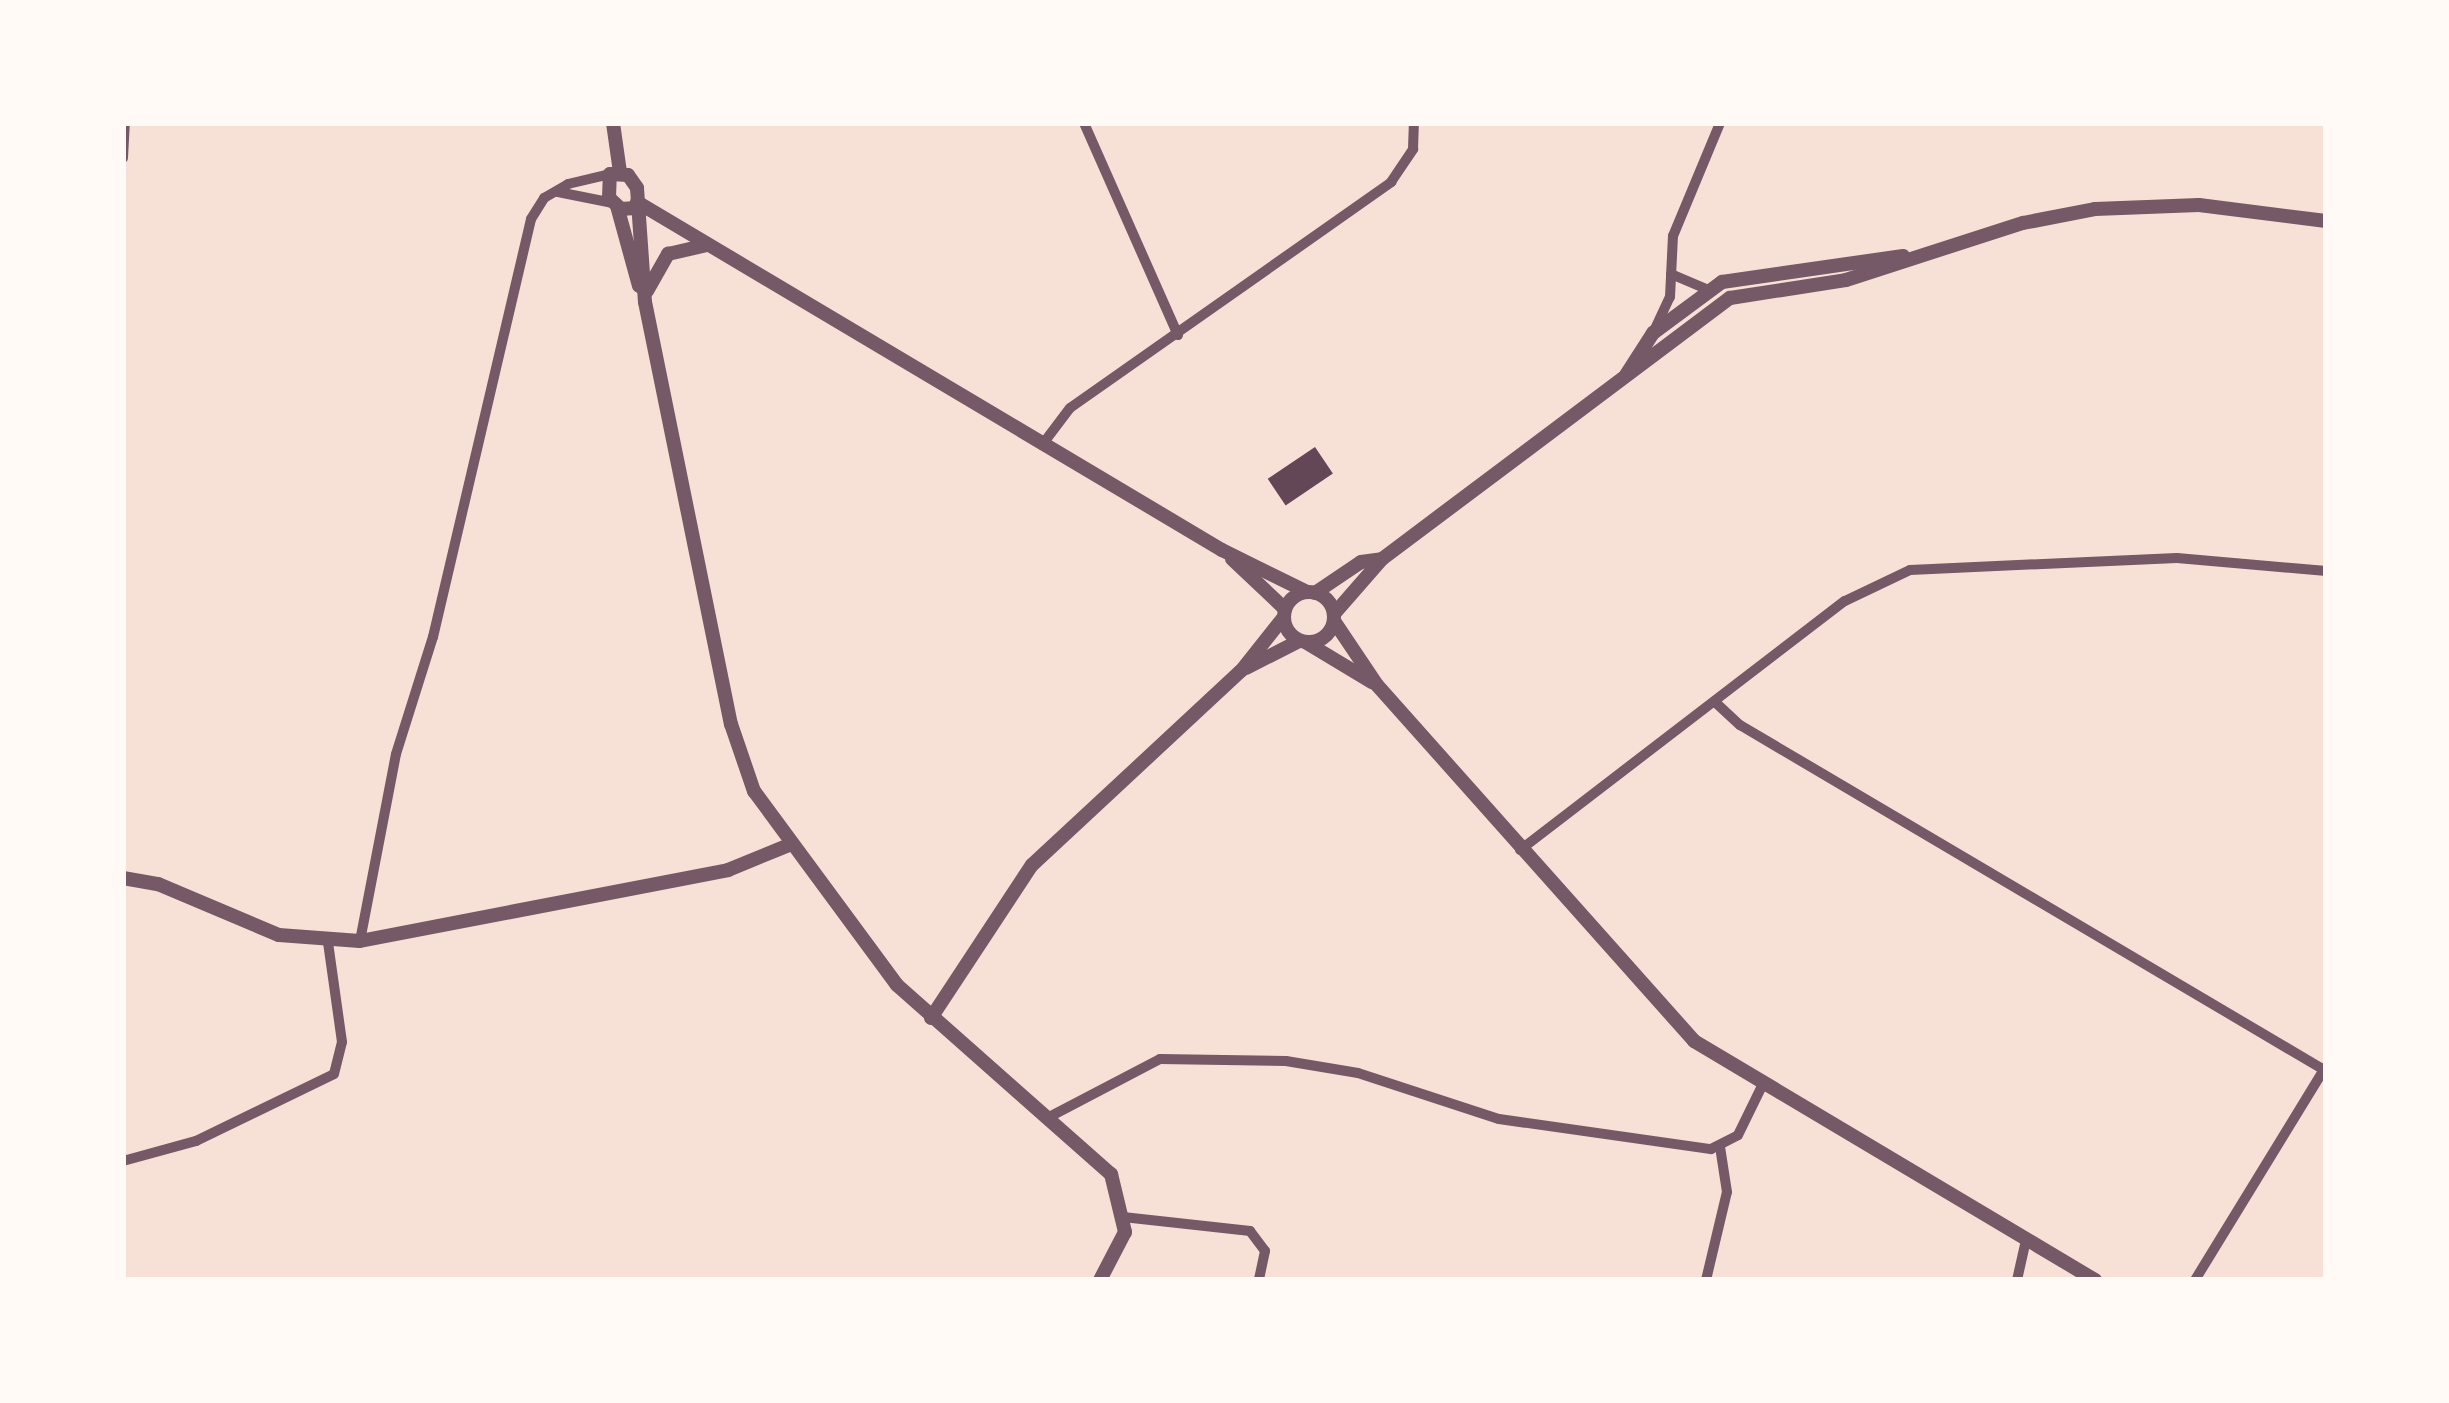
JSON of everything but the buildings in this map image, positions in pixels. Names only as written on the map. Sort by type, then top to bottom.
[{"type":"street","points":[[123,158],[125,123]]},
{"type":"street","points":[[614,123],[615,204],[645,302],[731,724],[754,790],[877,962],[932,1018],[1053,1115],[1111,1174],[1125,1232],[1100,1280]]},
{"type":"street","points":[[1084,123],[1178,335]]},
{"type":"street","points":[[1042,445],[1070,408],[1391,182],[1413,149],[1414,123]]},
{"type":"street","points":[[1624,379],[1653,333],[1671,274],[1673,236],[1720,123]]},
{"type":"street","points":[[360,941],[392,774],[433,638],[535,208],[554,192],[615,173],[635,184],[645,302]]},
{"type":"street","points":[[554,192],[636,205],[1222,550],[1311,592],[1334,618],[1377,685],[1674,1022],[1763,1084],[2095,1280]]},
{"type":"street","points":[[1241,670],[1303,642],[1322,639],[1382,560],[1730,298],[1846,280],[1914,255],[2095,209],[2198,205],[2326,221]]},
{"type":"street","points":[[645,302],[668,254],[706,245]]},
{"type":"street","points":[[1653,333],[1707,289],[1757,274],[1914,255]]},
{"type":"street","points":[[1671,274],[1707,289]]},
{"type":"street","points":[[1222,550],[1284,613],[1303,642],[1377,685]]},
{"type":"street","points":[[932,1018],[1032,866],[1241,670],[1284,613],[1361,562],[1382,560]]},
{"type":"street","points":[[1520,850],[1636,753],[1714,702],[1845,601],[1910,570],[2145,561],[2326,572]]},
{"type":"street","points":[[1714,702],[1740,725],[2325,1069],[2195,1280]]},
{"type":"street","points":[[123,878],[158,884],[264,930],[328,942],[360,941],[728,870],[789,845]]},
{"type":"street","points":[[123,1161],[196,1141],[334,1074],[343,1042],[328,942]]},
{"type":"street","points":[[1053,1115],[1160,1059],[1286,1060],[1358,1072],[1499,1119],[1720,1147],[1745,1126],[1763,1084]]},
{"type":"street","points":[[1706,1280],[1727,1192],[1720,1147]]},
{"type":"street","points":[[1124,1217],[1250,1231],[1265,1251],[1259,1280]]},
{"type":"street","points":[[2017,1280],[2026,1240]]}]
